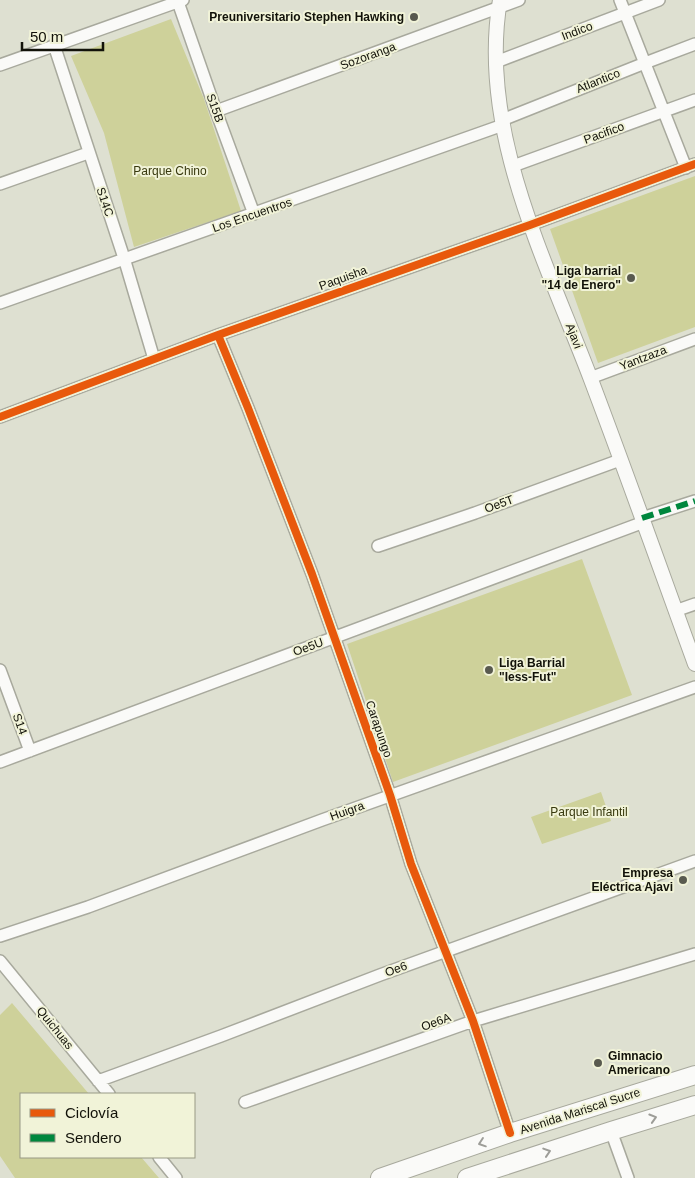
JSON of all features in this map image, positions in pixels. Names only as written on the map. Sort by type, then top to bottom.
[{"type":"main road","name":"Avenida Mariscal Sucre","points":[[380,1178],[695,1075]]},
{"type":"main road","points":[[467,1178],[695,1105]]},
{"type":"street","name":"Sozoranga","points":[[216,110],[499,4],[519,0]]},
{"type":"street","points":[[620,0],[664,112],[690,166]]},
{"type":"street","name":"Indico","points":[[496,62],[659,0]]},
{"type":"street","points":[[0,65],[181,1]]},
{"type":"street","name":"S15B","points":[[181,1],[216,110],[254,214]]},
{"type":"street","name":"Ajavi","points":[[499,4],[496,62],[502,123],[530,225],[590,378],[695,664]]},
{"type":"street","name":"Atlantico","points":[[502,123],[645,62],[695,44]]},
{"type":"street","name":"S14C","points":[[54,46],[88,154],[124,258],[154,359]]},
{"type":"street","name":"Pacifico","points":[[513,166],[695,100]]},
{"type":"street","name":"Los Encuentros","points":[[0,303],[254,214],[502,123]]},
{"type":"street","points":[[0,184],[88,154]]},
{"type":"street","name":"Paquisha","points":[[0,417],[218,335],[530,225],[690,166]]},
{"type":"street","name":"Carapungo","points":[[218,335],[248,408],[334,638],[390,795],[412,864],[444,951],[473,1021],[510,1134]]},
{"type":"street","name":"Yantzaza","points":[[590,378],[695,339]]},
{"type":"street","name":"Oe5T","points":[[378,546],[476,513],[620,460]]},
{"type":"street","name":"Oe5U","points":[[0,762],[695,501]]},
{"type":"street","points":[[676,611],[695,604]]},
{"type":"street","name":"S14","points":[[0,670],[30,751]]},
{"type":"street","name":"Huigra","points":[[0,936],[88,907],[390,795],[695,687]]},
{"type":"street","name":"Oe6","points":[[98,1081],[444,951],[695,861]]},
{"type":"street","name":"Oe6A","points":[[245,1102],[473,1021],[695,954]]},
{"type":"street","name":"Quichuas","points":[[0,961],[108,1093]]},
{"type":"street","points":[[610,1131],[628,1178]]},
{"type":"street","points":[[160,1158],[176,1178]]},
{"type":"green space","name":"Parque Chino","points":[[171,19],[204,99],[241,211],[134,247],[104,133],[71,56]]},
{"type":"green space","name":"Liga barrial \"14 de Enero\"","points":[[695,176],[695,327],[598,363],[550,229]]},
{"type":"green space","name":"Liga Barrial \"Iess-Fut\"","points":[[582,559],[632,695],[393,782],[347,644]]},
{"type":"green space","name":"Parque Infantil","points":[[601,792],[611,821],[542,844],[531,817]]},
{"type":"green space","points":[[12,1003],[88,1093],[20,1093],[20,1158],[142,1158],[159,1178],[15,1178],[0,1156],[0,1015]]},
{"type":"marked path","points":[[642,518],[695,501]]},
{"type":"cycle path","points":[[0,417],[218,335],[530,225],[695,164]]},
{"type":"cycle path","points":[[218,335],[312,574],[390,795],[411,864],[473,1021],[510,1133]]},
{"type":"place","name":"Preuniversitario Stephen Hawking","points":[[414,17]]},
{"type":"place","name":"Liga barrial \"14 de Enero\"","points":[[631,278]]},
{"type":"place","name":"Liga Barrial \"Iess-Fut\"","points":[[489,670]]},
{"type":"place","name":"Empresa Eléctrica Ajavi","points":[[683,880]]},
{"type":"place","name":"Gimnacio Americano","points":[[598,1063]]}]
